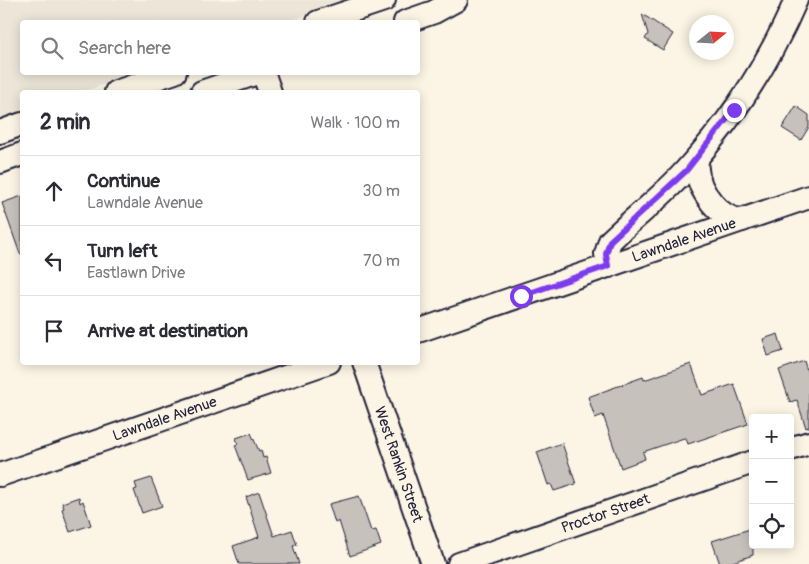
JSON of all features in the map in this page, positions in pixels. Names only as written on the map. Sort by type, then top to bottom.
[{"type":"street","points":[[324,20],[384,0]]},
{"type":"street","points":[[411,20],[434,12],[456,0]]},
{"type":"street","points":[[608,266],[606,254],[610,241],[698,157],[749,89],[773,48],[796,0]]},
{"type":"street","points":[[128,90],[167,75]]},
{"type":"street","points":[[208,90],[253,75]]},
{"type":"street","points":[[263,75],[269,90]]},
{"type":"street","points":[[0,132],[20,125]]},
{"type":"street","points":[[0,162],[20,155]]},
{"type":"street","points":[[698,157],[698,174],[708,196],[723,213],[732,218],[742,220]]},
{"type":"street","name":"Lawndale Avenue","points":[[420,330],[809,197]]},
{"type":"street","name":"Lawndale Avenue","points":[[0,475],[320,365]]},
{"type":"street","name":"West Rankin Street","points":[[365,365],[433,564]]},
{"type":"street","points":[[794,448],[809,443]]},
{"type":"street","name":"Proctor Street","points":[[459,564],[749,463]]},
{"type":"shaded area","points":[[0,0],[350,0],[291,20],[20,20],[20,75],[134,75],[87,90],[20,90],[20,114],[0,121]]},
{"type":"building","points":[[642,14],[673,34],[663,50],[645,39],[648,34]]},
{"type":"building","points":[[796,106],[809,115],[809,127],[801,140],[782,128]]},
{"type":"building","points":[[20,197],[20,254],[2,203]]},
{"type":"building","points":[[778,334],[783,351],[768,356],[763,339]]},
{"type":"building","points":[[804,361],[809,377],[809,427],[806,428],[797,400],[790,402],[779,370]]},
{"type":"building","points":[[691,364],[702,395],[734,384],[748,424],[688,444],[686,438],[684,438],[643,452],[645,459],[621,468],[603,415],[595,418],[588,397],[643,377],[644,380]]},
{"type":"building","points":[[251,433],[259,451],[261,450],[263,458],[266,457],[271,473],[248,480],[235,445],[238,444],[236,438]]},
{"type":"building","points":[[562,443],[576,484],[554,491],[551,484],[548,485],[537,452]]},
{"type":"building","points":[[151,478],[162,506],[142,513],[134,490],[137,489],[135,483]]},
{"type":"building","points":[[259,492],[274,536],[292,530],[297,545],[293,546],[299,564],[239,564],[233,546],[259,537],[246,497]]},
{"type":"building","points":[[359,496],[371,531],[376,530],[381,545],[350,556],[339,521],[335,523],[329,504]]},
{"type":"building","points":[[79,497],[80,503],[83,501],[91,525],[70,532],[62,509],[64,508],[62,503]]},
{"type":"building","points":[[749,529],[749,549],[753,549],[753,555],[727,564],[720,564],[712,541]]},
{"type":"route","points":[[521,296],[608,266],[606,254],[610,241],[686,171],[734,110]]}]
